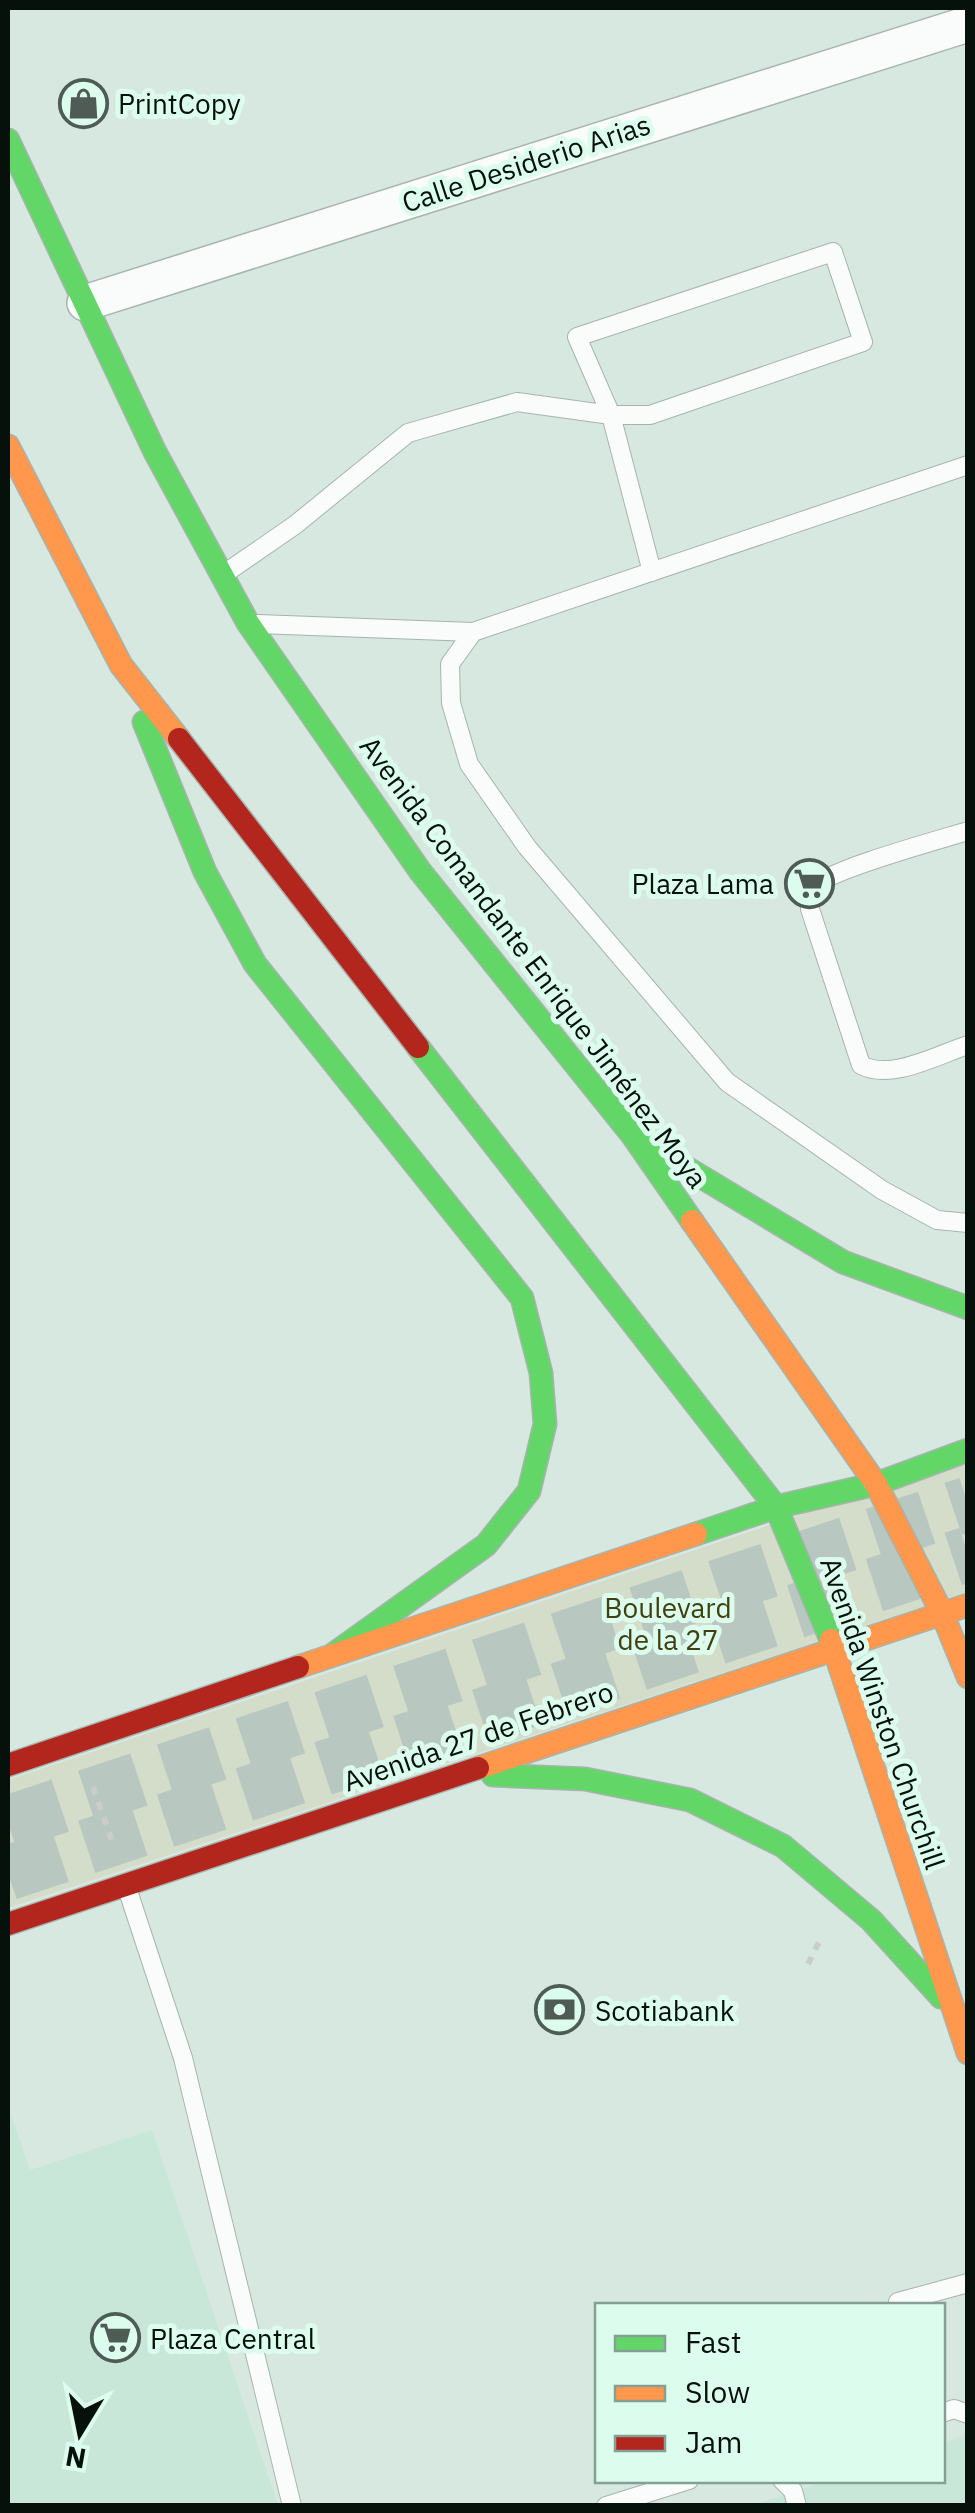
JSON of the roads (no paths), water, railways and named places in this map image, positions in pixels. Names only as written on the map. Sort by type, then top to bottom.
[{"type":"main road","name":"Avenida Comandante Enrique Jiménez Moya","points":[[8,140],[155,452],[248,624],[420,870],[633,1136],[876,1484]]},
{"type":"main road","points":[[8,446],[121,664],[205,872],[255,964],[522,1298],[542,1373],[545,1424],[529,1491],[486,1546],[334,1654]]},
{"type":"main road","points":[[121,664],[776,1507]]},
{"type":"main road","points":[[633,1136],[843,1262],[968,1308]]},
{"type":"main road","points":[[8,1765],[776,1507],[876,1484],[968,1450]]},
{"type":"main road","points":[[876,1484],[942,1613],[968,1677]]},
{"type":"main road","name":"Avenida Winston Churchill","points":[[776,1507],[834,1649],[968,2053]]},
{"type":"main road","name":"Avenida 27 de Febrero","points":[[8,1924],[968,1605]]},
{"type":"main road","points":[[461,1774],[585,1779],[690,1800],[783,1846],[871,1920],[952,2008]]},
{"type":"street","name":"Calle Desiderio Arias","points":[[86,303],[968,24]]},
{"type":"lane","points":[[222,576],[294,525],[408,433],[517,402],[611,415],[650,416],[862,342],[833,252],[577,337],[611,415],[652,572]]},
{"type":"lane","points":[[248,624],[473,632],[968,464]]},
{"type":"lane","points":[[473,632],[450,664],[452,703],[469,764],[527,847],[726,1082],[882,1190],[937,1220],[968,1223]]},
{"type":"lane","points":[[968,831],[863,864],[818,883],[810,894],[810,909],[860,1064],[886,1071],[968,1045]]},
{"type":"lane","points":[[126,1885],[184,2058],[292,2506]]},
{"type":"lane","points":[[898,2302],[968,2283]]},
{"type":"lane","points":[[606,2506],[679,2483]]},
{"type":"tunnel","points":[[8,1823],[968,1504]]},
{"type":"tunnel","points":[[8,1873],[968,1554]]},
{"type":"place","name":"PrintCopy","points":[[83,103]]},
{"type":"place","name":"Plaza Lama","points":[[809,883]]},
{"type":"place","name":"Scotiabank","points":[[560,2010]]},
{"type":"place","name":"Plaza Central","points":[[115,2338]]},
{"type":"park label","name":"Boulevard de la 27","points":[[668,1623]]}]
